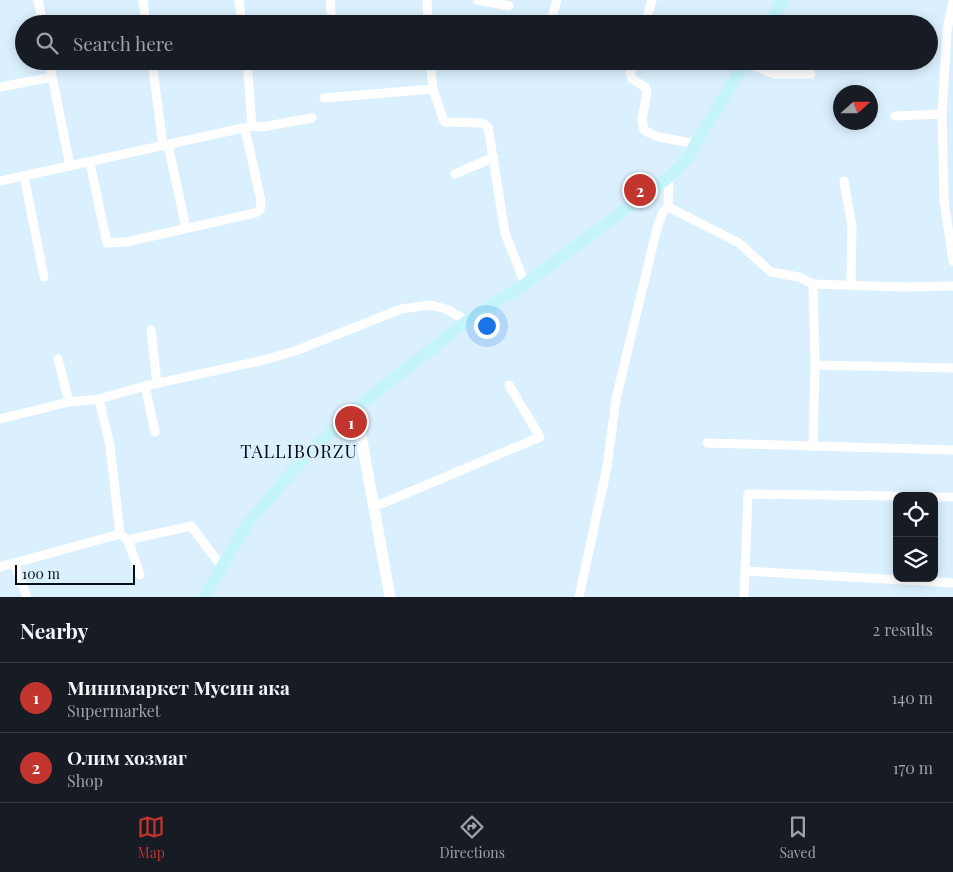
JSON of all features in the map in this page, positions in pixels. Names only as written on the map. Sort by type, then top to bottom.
[{"type":"main road","points":[[774,15],[783,0]]},
{"type":"main road","points":[[204,597],[248,523],[295,468],[356,408],[467,321],[525,284],[670,177],[685,160],[741,70]]},
{"type":"street","points":[[38,0],[40,15]]},
{"type":"street","points":[[143,0],[145,15]]},
{"type":"street","points":[[239,0],[241,15]]},
{"type":"street","points":[[330,0],[331,15]]},
{"type":"street","points":[[427,0],[428,15]]},
{"type":"street","points":[[476,0],[509,6]]},
{"type":"street","points":[[553,15],[557,0]]},
{"type":"street","points":[[648,15],[652,0]]},
{"type":"street","points":[[953,2],[947,30],[942,114],[944,200],[953,261]]},
{"type":"street","points":[[51,70],[70,166]]},
{"type":"street","points":[[153,70],[166,146],[186,228]]},
{"type":"street","points":[[90,163],[105,235],[110,245],[260,210],[261,201],[248,128],[247,70]]},
{"type":"street","points":[[431,70],[433,89],[441,117],[445,122],[486,124],[494,157],[505,232],[525,284]]},
{"type":"street","points":[[631,70],[632,79],[638,85],[645,87],[647,92],[642,120],[644,130],[655,136],[695,144]]},
{"type":"street","points":[[765,70],[774,74],[811,74]]},
{"type":"street","points":[[0,87],[52,77]]},
{"type":"street","points":[[324,98],[433,89]]},
{"type":"street","points":[[895,116],[942,114]]},
{"type":"street","points":[[0,181],[248,128],[312,118]]},
{"type":"street","points":[[455,174],[494,157]]},
{"type":"street","points":[[24,176],[44,277]]},
{"type":"street","points":[[579,597],[607,467],[616,399],[658,228],[663,212],[668,206],[670,177]]},
{"type":"street","points":[[844,181],[852,227],[851,284]]},
{"type":"street","points":[[668,206],[739,243],[771,272],[799,277],[813,284],[903,287],[953,286]]},
{"type":"street","points":[[813,284],[815,365],[813,447]]},
{"type":"street","points":[[0,419],[69,402],[99,399],[145,386],[264,360],[310,345],[401,309],[431,305],[446,309],[467,321]]},
{"type":"street","points":[[151,330],[158,384]]},
{"type":"street","points":[[58,359],[69,402]]},
{"type":"street","points":[[815,365],[953,368]]},
{"type":"street","points":[[374,508],[540,437],[509,385]]},
{"type":"street","points":[[145,386],[154,432]]},
{"type":"street","points":[[99,399],[110,446],[120,534],[128,540],[140,575]]},
{"type":"street","points":[[356,408],[390,597]]},
{"type":"street","points":[[707,443],[953,450]]},
{"type":"street","points":[[744,597],[748,494],[893,496]]},
{"type":"street","points":[[938,497],[953,497]]},
{"type":"street","points":[[128,540],[191,526],[222,567]]},
{"type":"street","points":[[0,567],[120,534]]},
{"type":"street","points":[[14,563],[26,597]]},
{"type":"street","points":[[745,571],[953,583]]},
{"type":"place","name":"Олим хозмаг","points":[[640,190]]},
{"type":"place","name":"Минимаркет Мусин ака","points":[[351,422]]},
{"type":"district","name":"TALLIBORZU","points":[[299,452]]}]
